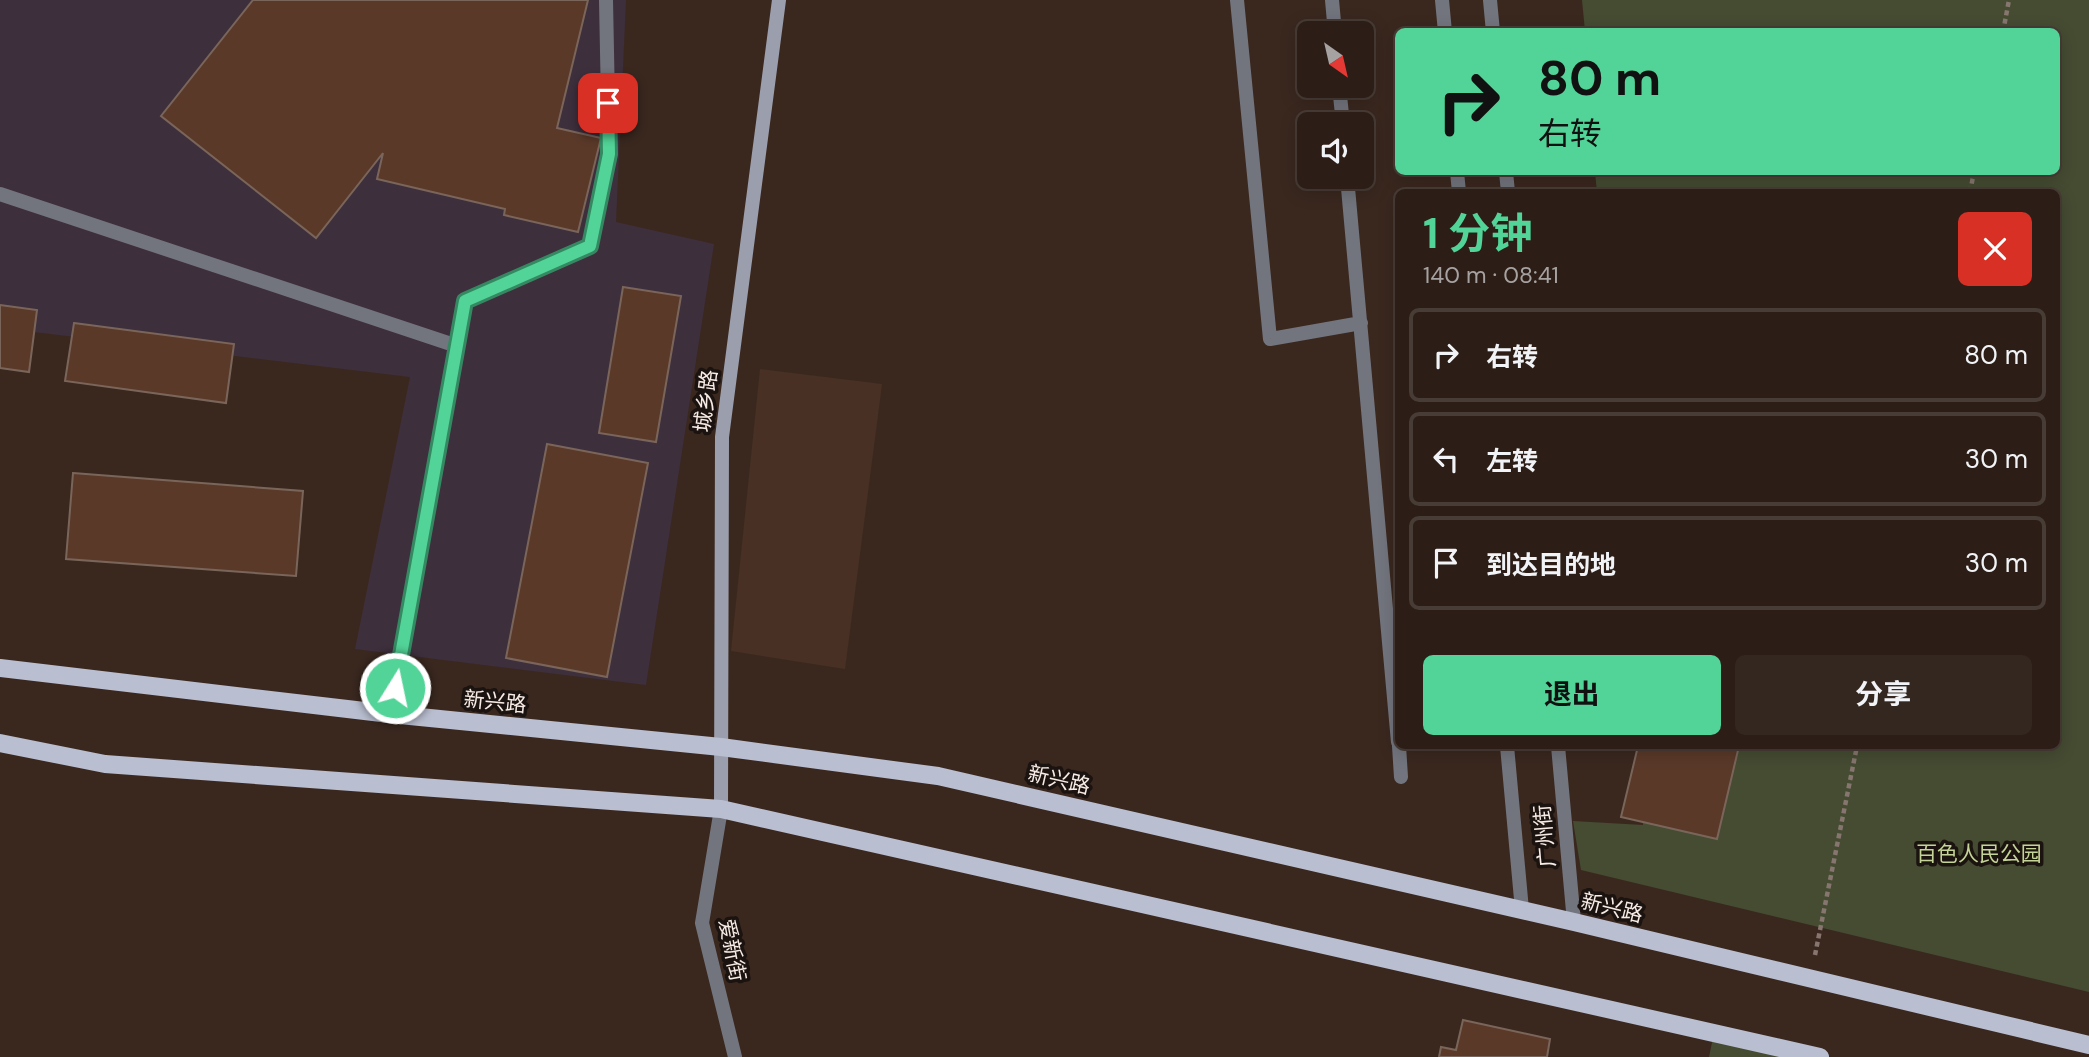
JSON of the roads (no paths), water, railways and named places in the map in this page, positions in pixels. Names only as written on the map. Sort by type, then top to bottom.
[{"type":"main road","name":"新兴路","points":[[0,668],[390,714],[721,747],[937,776],[1574,922],[2089,1045]]},
{"type":"main road","points":[[0,743],[105,764],[721,809],[1820,1057]]},
{"type":"street","points":[[390,714],[465,301],[590,246],[609,154],[606,0]]},
{"type":"street","name":"城乡路","points":[[721,809],[723,437],[779,0]]},
{"type":"street","points":[[1237,0],[1270,339],[1361,323]]},
{"type":"street","points":[[1332,0],[1334,21]]},
{"type":"street","points":[[1442,0],[1444,28]]},
{"type":"street","points":[[1490,0],[1493,28]]},
{"type":"street","points":[[1349,189],[1395,710]]},
{"type":"street","points":[[0,194],[457,346]]},
{"type":"street","points":[[1398,749],[1401,777]]},
{"type":"street","name":"广州街","points":[[1507,749],[1522,910]]},
{"type":"street","name":"广州街","points":[[1558,749],[1574,922]]},
{"type":"street","name":"爱新街","points":[[721,809],[702,923],[735,1057]]},
{"type":"park label","name":"百色人民公园","points":[[1979,854]]}]
